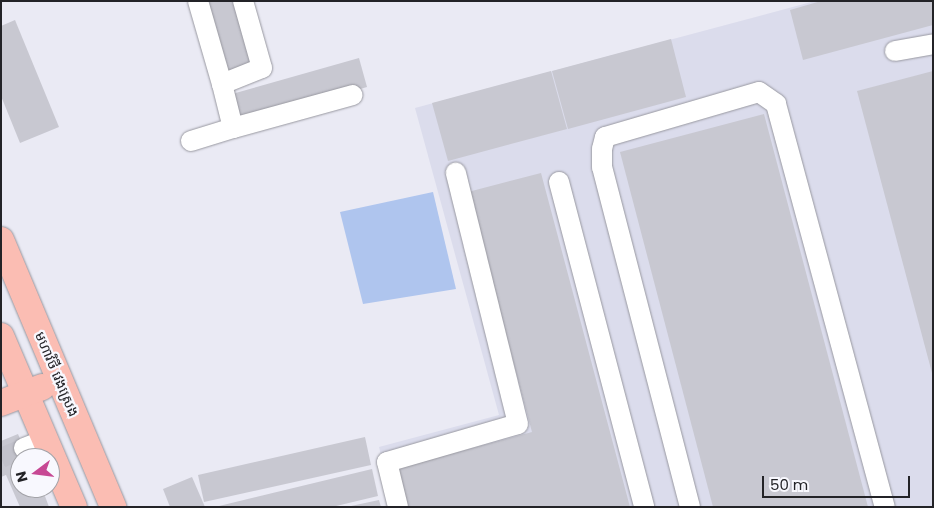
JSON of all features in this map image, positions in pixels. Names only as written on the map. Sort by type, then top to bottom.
[{"type":"main road","name":"មហាវិថី វេងស្រេង","points":[[1,240],[113,507]]},
{"type":"main road","points":[[1,336],[6,362],[26,394],[35,444],[74,507]]},
{"type":"main road","points":[[6,362],[46,345]]},
{"type":"main road","points":[[1,403],[60,380]]},
{"type":"lane","points":[[198,1],[233,128]]},
{"type":"lane","points":[[222,84],[262,68],[243,1]]},
{"type":"lane","points":[[895,51],[933,44]]},
{"type":"lane","points":[[690,507],[602,166],[602,149],[605,137],[759,92],[776,104],[885,507]]},
{"type":"lane","points":[[191,140],[354,95]]},
{"type":"lane","points":[[398,507],[387,462],[518,424],[456,173]]},
{"type":"lane","points":[[559,182],[644,507]]},
{"type":"shaded area","points":[[815,1],[933,1],[933,507],[393,507],[379,447],[499,415],[415,108]]},
{"type":"water","points":[[433,192],[456,289],[363,304],[340,212]]},
{"type":"building","points":[[205,1],[237,1],[255,65],[225,74]]},
{"type":"building","points":[[821,1],[933,1],[933,25],[803,60],[790,10]]},
{"type":"building","points":[[15,20],[59,127],[20,143],[1,96],[1,26]]},
{"type":"building","points":[[671,39],[686,97],[568,129],[552,71]]},
{"type":"building","points":[[359,58],[367,87],[240,123],[232,94]]},
{"type":"building","points":[[551,71],[567,129],[448,161],[432,103]]},
{"type":"building","points":[[933,71],[933,373],[932,373],[857,91]]},
{"type":"building","points":[[764,114],[868,507],[713,507],[620,152]]},
{"type":"building","points":[[541,173],[630,507],[405,507],[395,469],[532,432],[468,192]]},
{"type":"building","points":[[18,434],[24,448],[10,448],[10,484],[6,475],[1,477],[1,441]]},
{"type":"building","points":[[365,437],[371,465],[204,502],[198,475]]},
{"type":"building","points":[[372,469],[378,496],[332,507],[215,507]]},
{"type":"building","points":[[192,477],[205,507],[170,507],[163,489]]},
{"type":"building","points":[[16,498],[46,498],[49,507],[20,507]]},
{"type":"building","points":[[379,500],[381,507],[351,507],[351,506]]},
{"type":"tunnel","points":[[1,458],[10,454]]}]
